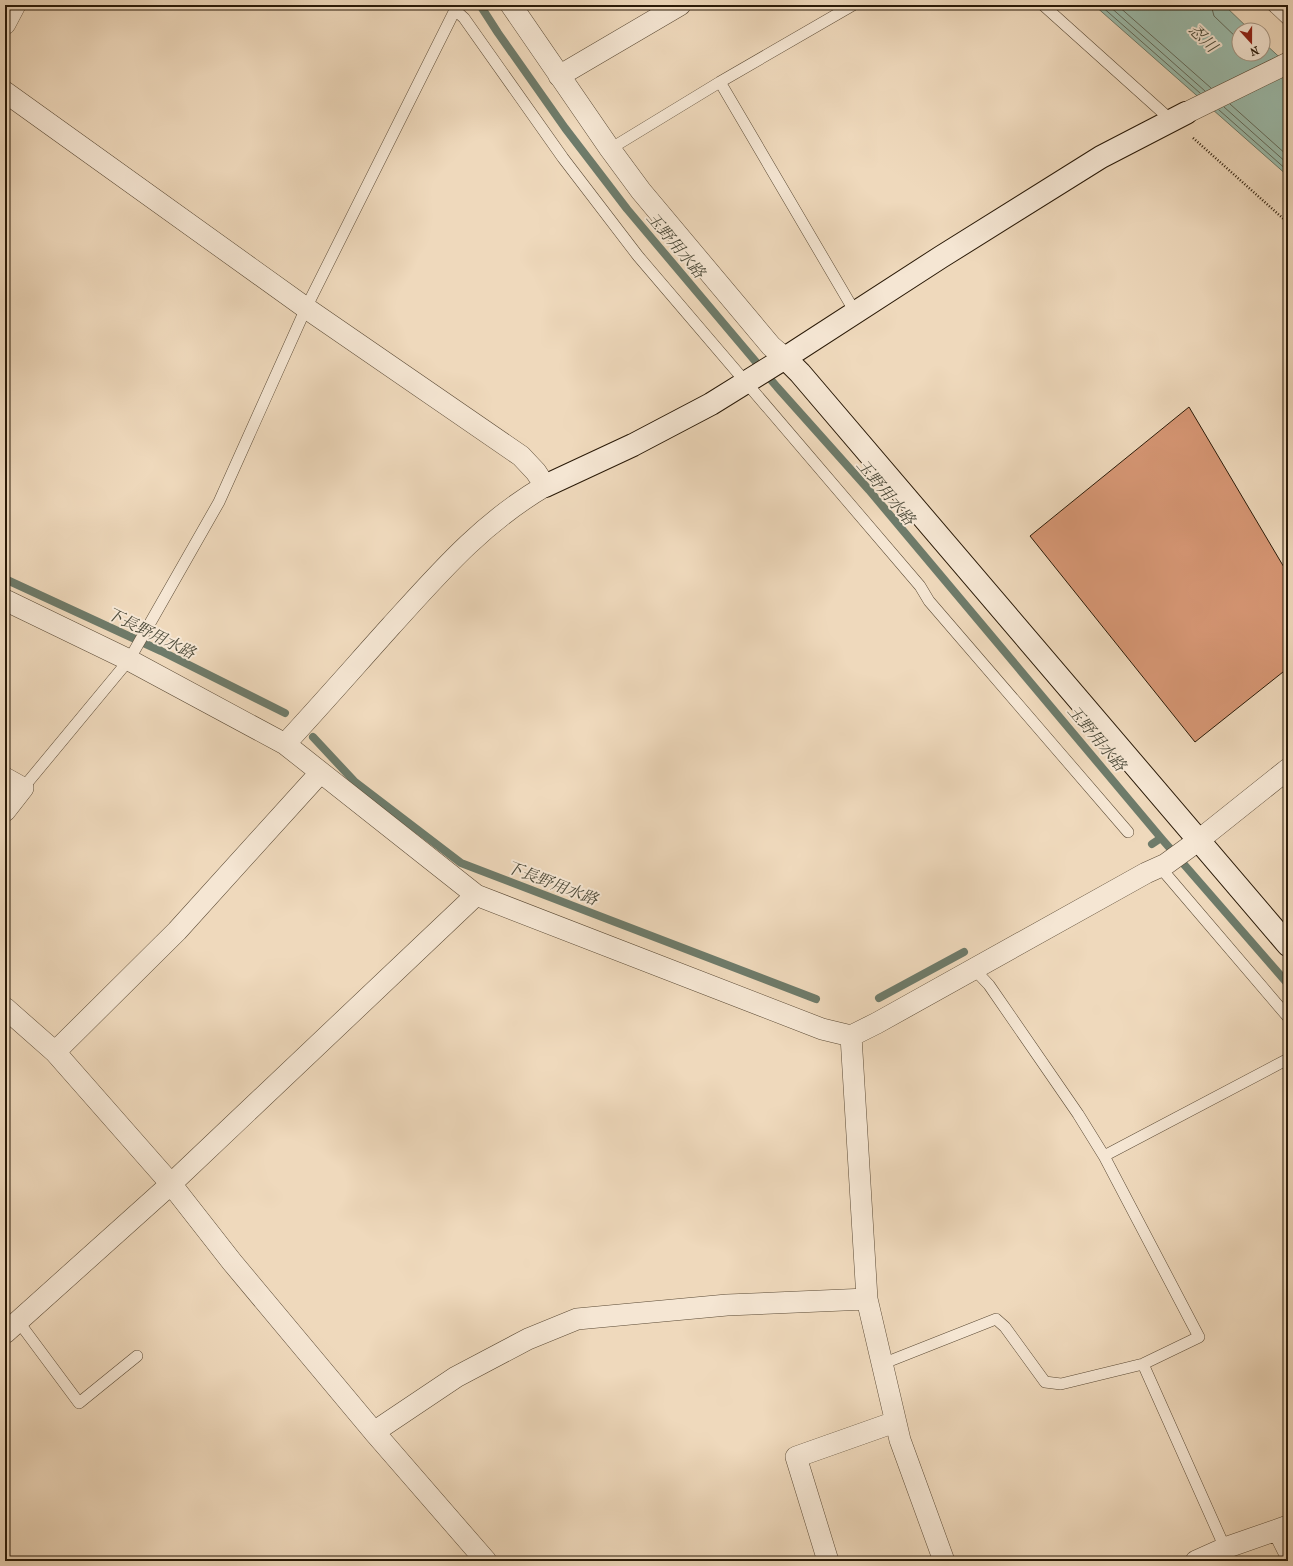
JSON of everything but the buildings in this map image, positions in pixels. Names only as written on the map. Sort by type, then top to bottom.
[{"type":"street","points":[[5,24],[15,5]]},
{"type":"street","points":[[511,5],[610,149],[641,191],[771,346],[781,360],[1192,845],[1288,945]]},
{"type":"street","points":[[559,76],[680,5]]},
{"type":"street","points":[[286,744],[447,563],[489,525],[524,498],[666,429],[749,380],[941,256],[1101,157],[1181,122],[1288,63]]},
{"type":"street","points":[[5,92],[306,308],[521,456],[536,472],[546,486]]},
{"type":"street","points":[[5,600],[133,654],[286,744],[320,773],[476,895],[822,1029],[851,1036],[1163,865],[1192,845],[1288,769]]},
{"type":"street","points":[[55,1052],[177,931],[320,773]]},
{"type":"street","points":[[5,811],[14,783]]},
{"type":"street","points":[[12,1327],[171,1184],[476,895]]},
{"type":"street","points":[[5,1008],[55,1052],[171,1184],[232,1262],[374,1432],[486,1561]]},
{"type":"street","points":[[851,1036],[867,1299],[900,1440],[944,1561]]},
{"type":"street","points":[[374,1432],[456,1377],[528,1339],[577,1319],[727,1305],[867,1299]]},
{"type":"street","points":[[828,1561],[796,1456],[895,1422]]},
{"type":"street","points":[[1196,1561],[1225,1548],[1283,1528],[1288,1550]]},
{"type":"lane","points":[[610,149],[720,82],[853,5]]},
{"type":"lane","points":[[1043,5],[1181,122]]},
{"type":"lane","points":[[1272,5],[1288,20]]},
{"type":"lane","points":[[14,783],[133,654],[219,502],[306,308],[454,8],[464,18],[562,158],[638,256],[749,380],[920,586],[929,601],[1128,832]]},
{"type":"lane","points":[[720,82],[855,312]]},
{"type":"lane","points":[[1163,865],[1288,1017]]},
{"type":"lane","points":[[882,1364],[996,1318],[1005,1327],[1045,1382],[1061,1384],[1143,1364],[1199,1337],[1104,1156],[1078,1114],[989,985],[974,969]]},
{"type":"lane","points":[[1104,1156],[1288,1059]]},
{"type":"lane","points":[[12,1327],[79,1403],[137,1356]]},
{"type":"lane","points":[[1143,1364],[1225,1548]]},
{"type":"path","points":[[1181,122],[1288,223]]},
{"type":"water","name":"忍川","points":[[1094,5],[1224,5],[1242,22],[1231,22],[1231,62],[1271,62],[1271,49],[1288,65],[1288,176]]},
{"type":"waterway","name":"玉野用水路","points":[[480,5],[565,128],[627,209],[777,387],[869,490],[1161,838],[1288,984]]},
{"type":"waterway","name":"下長野用水路","points":[[5,579],[161,651],[285,713]]},
{"type":"waterway","name":"下長野用水路","points":[[313,737],[355,782],[461,863],[816,999]]},
{"type":"waterway","name":"下長野用水路","points":[[1152,844],[1161,838]]},
{"type":"waterway","name":"下長野用水路","points":[[879,998],[964,952]]}]
